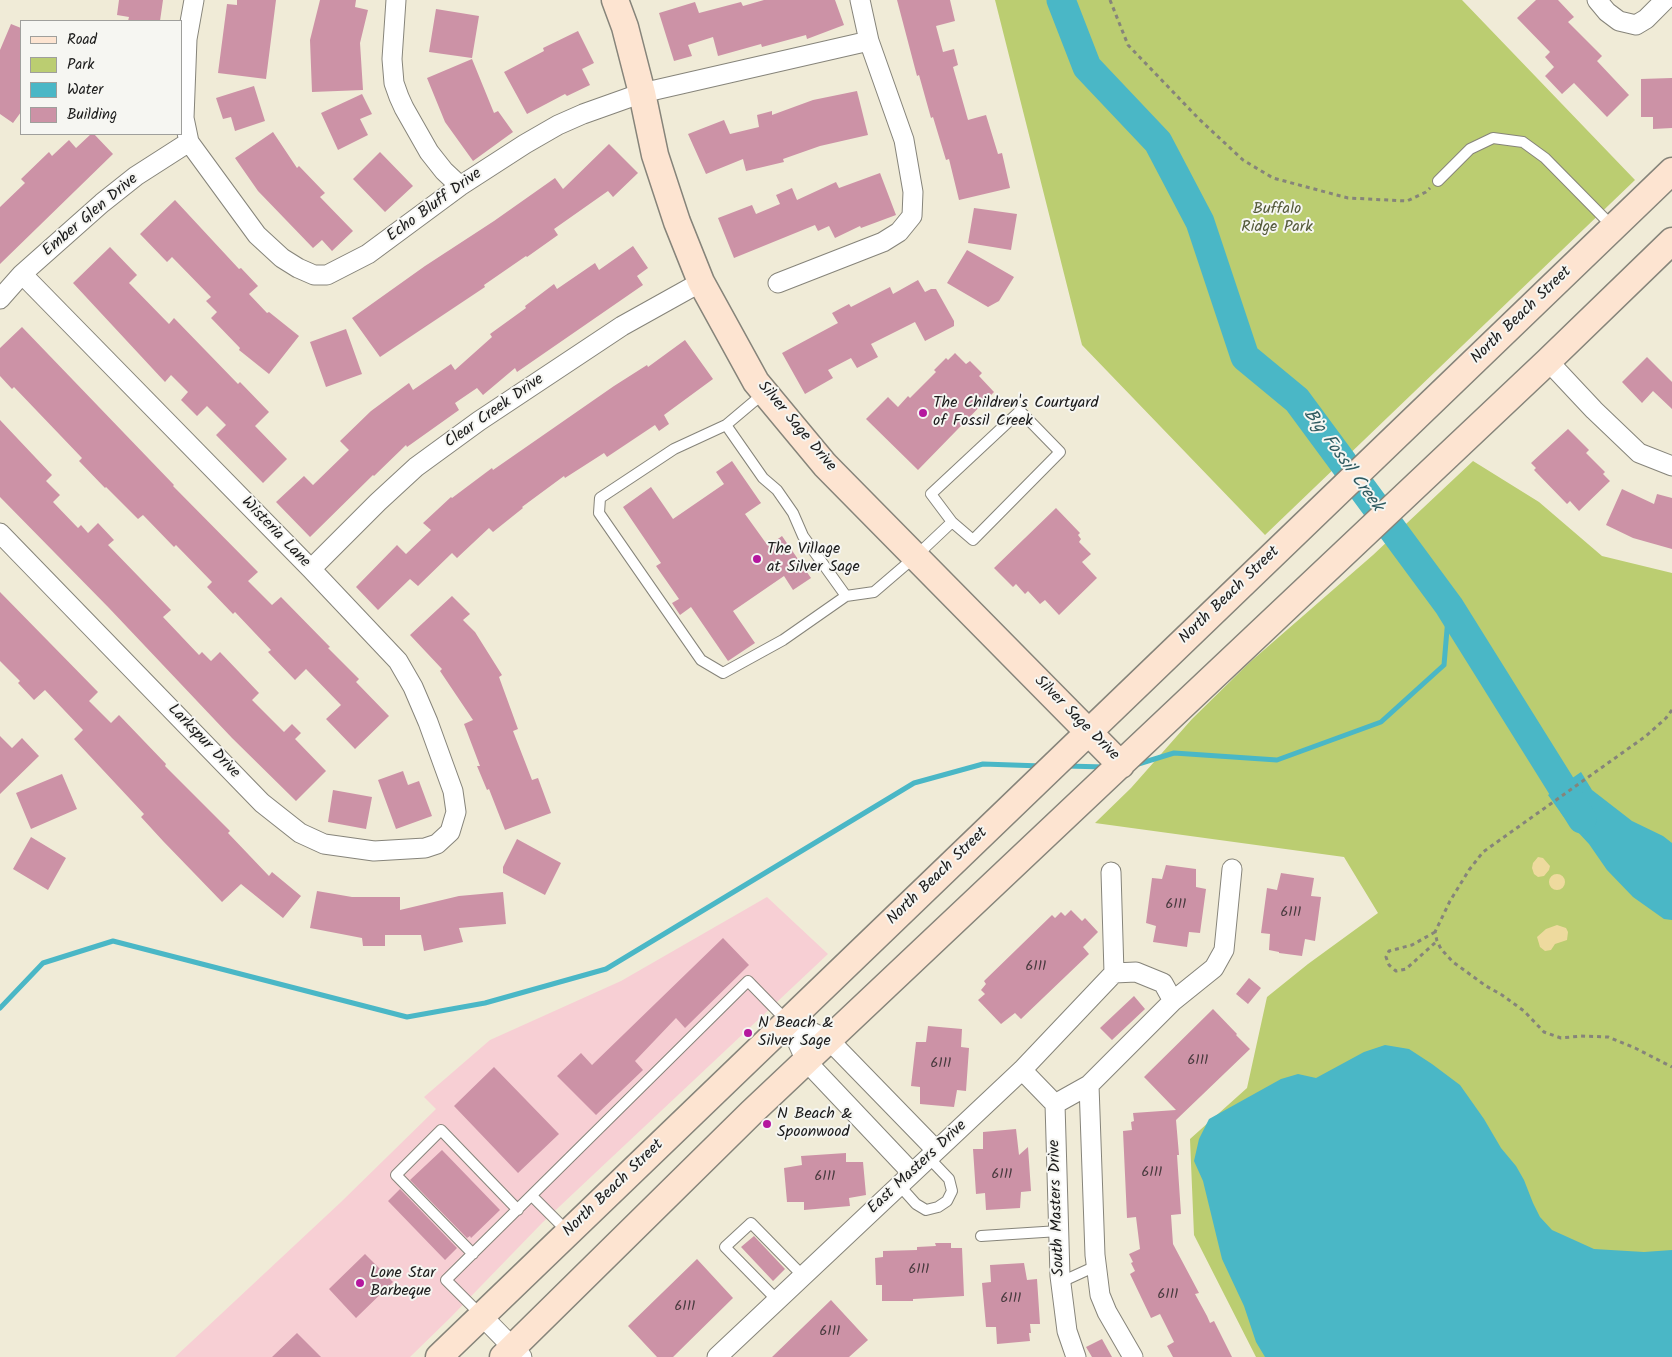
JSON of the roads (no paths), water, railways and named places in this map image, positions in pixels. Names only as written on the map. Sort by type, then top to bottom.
[{"type":"main road","name":"Silver Sage Drive","points":[[615,0],[625,27],[658,163],[677,222],[701,282],[756,382],[825,464],[1121,765]]},
{"type":"main road","name":"North Beach Street","points":[[439,1357],[1672,171]]},
{"type":"main road","points":[[513,1354],[752,1112],[1056,827],[1672,242]]},
{"type":"street","name":"Echo Bluff Drive","points":[[194,0],[187,38],[184,118],[189,142],[258,234],[282,258],[314,275],[327,274],[368,254],[460,186],[525,144],[558,125],[583,114],[642,93],[869,41]]},
{"type":"street","points":[[396,0],[392,58],[394,83],[404,108],[429,152],[444,171],[460,186]]},
{"type":"street","points":[[778,283],[883,242],[899,232],[912,216],[913,192],[904,140],[869,41],[860,0]]},
{"type":"street","points":[[1602,6],[1619,22],[1636,25],[1646,19],[1665,0]]},
{"type":"street","name":"Ember Glen Drive","points":[[0,298],[22,274],[102,203],[136,176],[189,142]]},
{"type":"street","name":"Wisteria Lane","points":[[22,274],[398,660],[413,687],[428,722],[453,791],[456,812],[450,832]]},
{"type":"street","name":"Clear Creek Drive","points":[[311,569],[416,467],[480,421],[622,326],[701,282]]},
{"type":"street","points":[[1548,361],[1594,410],[1640,453],[1672,466]]},
{"type":"street","name":"Larkspur Drive","points":[[0,533],[262,803],[300,833],[324,844],[374,851],[425,848],[437,844],[450,832]]},
{"type":"street","points":[[1022,1070],[1056,1104],[1089,1085],[1172,1000],[1214,968],[1224,950],[1232,869]]},
{"type":"street","points":[[1110,872],[1114,973],[1136,972],[1163,983],[1172,1000]]},
{"type":"street","name":"East Masters Drive","points":[[717,1357],[1022,1070],[1114,973]]},
{"type":"street","points":[[788,1022],[829,1040],[933,1154]]},
{"type":"street","points":[[788,1022],[806,1061],[905,1179]]},
{"type":"street","points":[[1089,1085],[1096,1266],[1100,1294],[1107,1312],[1133,1357]]},
{"type":"street","name":"South Masters Drive","points":[[1056,1104],[1061,1282],[1067,1330],[1076,1357]]},
{"type":"street","points":[[482,1316],[513,1354]]},
{"type":"lane","points":[[1438,181],[1470,149],[1493,138],[1523,142],[1545,158],[1613,228]]},
{"type":"lane","points":[[765,392],[726,425],[674,449],[600,498],[598,513],[701,660],[723,674],[783,640],[846,596],[874,592],[952,522]]},
{"type":"lane","points":[[1020,411],[1060,452],[973,540],[952,522],[931,494],[1020,411]]},
{"type":"lane","points":[[726,425],[763,478],[777,490],[793,513],[803,536],[846,596]]},
{"type":"lane","points":[[482,1316],[446,1280],[748,980],[788,1022]]},
{"type":"lane","points":[[473,1254],[396,1175],[441,1130],[518,1210]]},
{"type":"lane","points":[[905,1179],[916,1204],[926,1210],[938,1207],[947,1201],[952,1191],[949,1179],[933,1154]]},
{"type":"lane","points":[[532,1196],[568,1233]]},
{"type":"lane","points":[[777,1300],[725,1247],[751,1223],[803,1276]]},
{"type":"lane","points":[[981,1236],[1059,1231]]},
{"type":"lane","points":[[1061,1282],[1096,1266]]},
{"type":"water","points":[[1581,772],[1592,790],[1632,821],[1663,836],[1672,843],[1672,920],[1664,919],[1633,897],[1607,870],[1589,844],[1563,816],[1548,795]]},
{"type":"water","points":[[1385,1045],[1409,1049],[1460,1085],[1484,1119],[1501,1148],[1516,1166],[1540,1217],[1552,1230],[1594,1249],[1644,1252],[1672,1250],[1672,1357],[1265,1357],[1256,1342],[1244,1306],[1222,1259],[1203,1181],[1194,1161],[1199,1139],[1209,1119],[1281,1079],[1298,1074],[1316,1078],[1364,1052]]},
{"type":"waterway","name":"Big Fossil Creek","points":[[1061,0],[1087,67],[1158,142],[1200,222],[1245,357],[1297,400],[1449,606],[1582,819]]},
{"type":"waterway","points":[[1135,765],[1174,753],[1277,760],[1381,722],[1444,665],[1449,606]]},
{"type":"waterway","points":[[0,1008],[43,963],[113,941],[407,1017],[485,1003],[606,969],[914,783],[983,764],[1042,766]]},
{"type":"waterway","points":[[1066,766],[1105,767]]},
{"type":"place","name":"The Children's Courtyard of Fossil Creek","points":[[923,413]]},
{"type":"place","name":"The Village at Silver Sage","points":[[757,559]]},
{"type":"place","name":"N Beach & Silver Sage","points":[[748,1033]]},
{"type":"place","name":"N Beach & Spoonwood","points":[[767,1124]]},
{"type":"place","name":"Lone Star Barbeque","points":[[360,1283]]},
{"type":"park label","name":"Buffalo Ridge Park","points":[[1277,219]]}]
